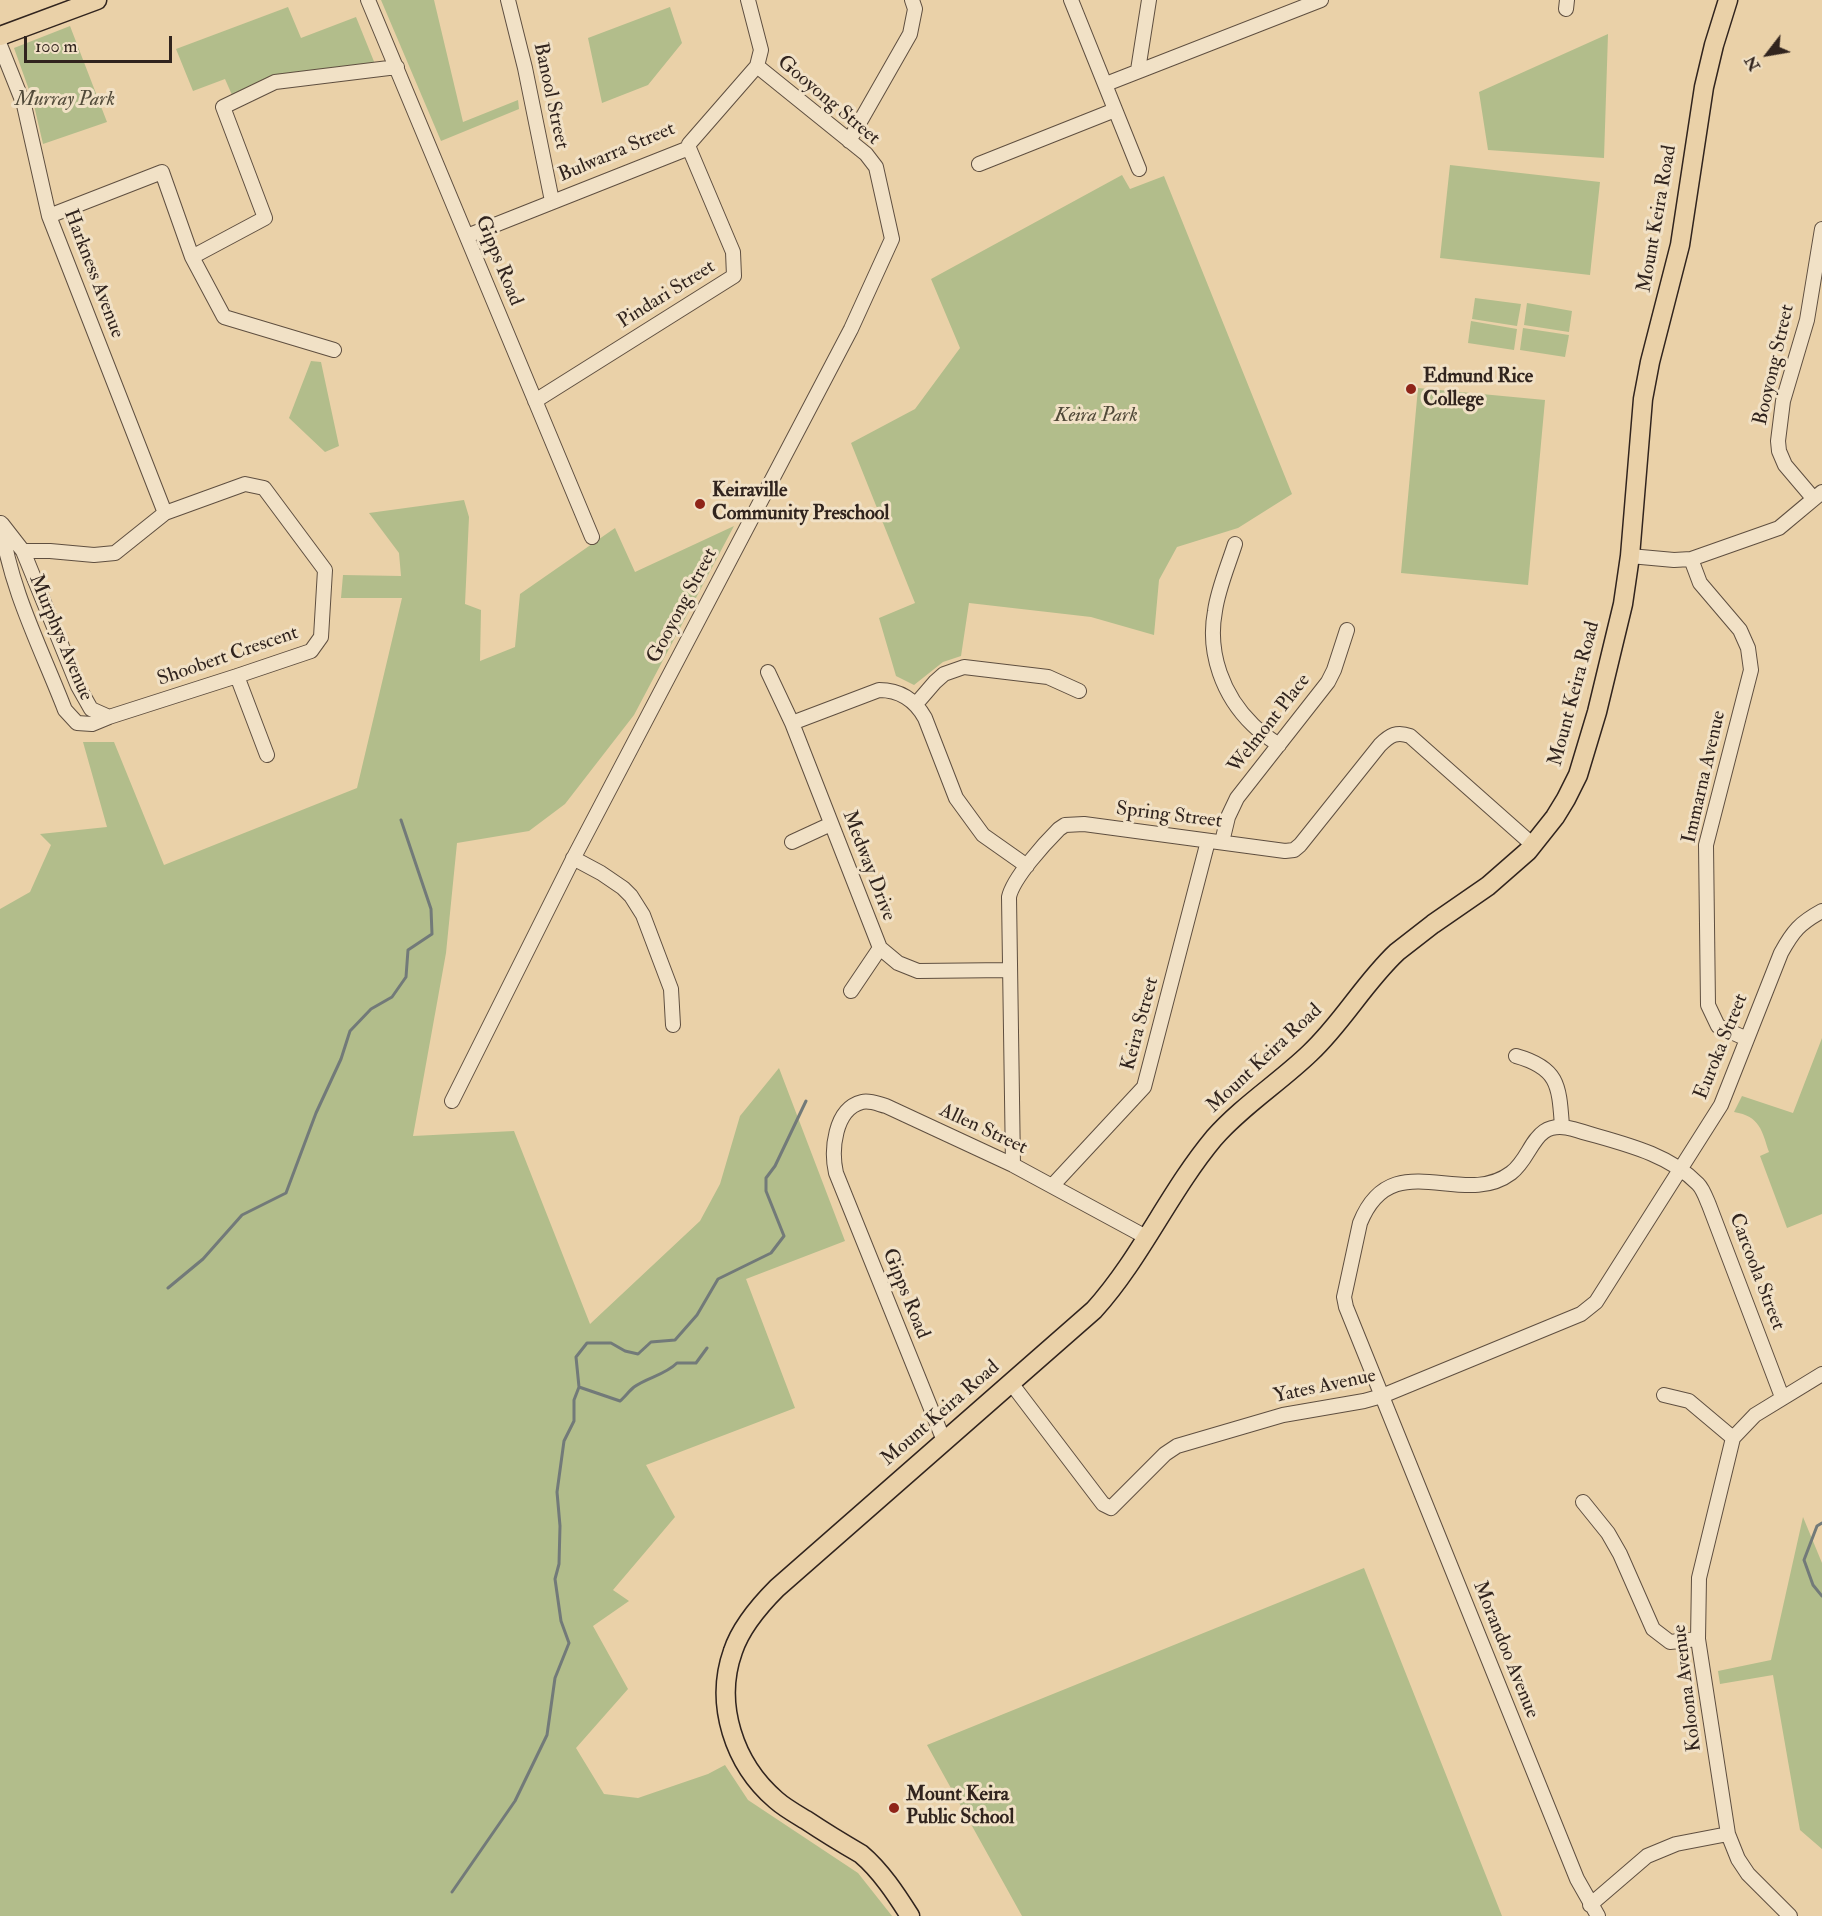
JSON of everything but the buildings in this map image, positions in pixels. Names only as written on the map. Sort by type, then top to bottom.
[{"type":"main road","points":[[0,36],[97,0]]},
{"type":"main road","name":"Mount Keira Road","points":[[910,1916],[871,1863],[861,1854],[778,1802],[742,1760],[728,1719],[726,1684],[733,1650],[742,1632],[762,1604],[802,1564],[1094,1310],[1114,1286],[1191,1169],[1215,1137],[1322,1041],[1385,964],[1412,940],[1496,880],[1533,845],[1560,808],[1578,775],[1597,712],[1620,615],[1630,556],[1643,399],[1650,362],[1680,245],[1704,87],[1728,0]]},
{"type":"street","name":"Gipps Road","points":[[368,0],[592,537]]},
{"type":"street","name":"Banool Street","points":[[508,0],[525,68],[552,201]]},
{"type":"street","points":[[748,0],[761,50],[756,66]]},
{"type":"street","points":[[849,141],[910,34],[915,9],[912,0]]},
{"type":"street","points":[[1071,0],[1139,169]]},
{"type":"street","points":[[1138,70],[1149,0]]},
{"type":"street","points":[[1106,84],[1321,0]]},
{"type":"street","name":"Harkness Avenue","points":[[0,45],[24,105],[49,216],[165,513]]},
{"type":"street","name":"Bulwarra Street","points":[[467,236],[689,148],[689,144],[756,66]]},
{"type":"street","name":"Gooyong Street","points":[[452,1101],[573,858],[851,329],[892,239],[876,167],[866,154],[756,66]]},
{"type":"street","points":[[192,257],[265,218],[223,107],[275,82],[397,67]]},
{"type":"street","points":[[979,164],[1115,110]]},
{"type":"street","name":"Pindari Street","points":[[534,400],[734,276],[733,252],[689,148]]},
{"type":"street","points":[[49,216],[162,172],[192,257],[224,317],[334,350]]},
{"type":"street","name":"Booyong Street","points":[[1818,495],[1782,460],[1778,441],[1783,401],[1807,320],[1822,229]]},
{"type":"street","name":"Shoobert Crescent","points":[[23,551],[115,554],[165,513],[245,484],[264,488],[325,570],[321,638],[311,651],[109,717]]},
{"type":"street","points":[[1630,556],[1674,560],[1691,559],[1779,528],[1818,495]]},
{"type":"street","name":"Murphys Avenue","points":[[0,522],[23,551],[78,686],[91,709],[109,717]]},
{"type":"street","name":"Murphys Avenue","points":[[0,522],[16,590],[65,710],[77,723],[92,724],[109,717]]},
{"type":"street","points":[[1235,544],[1215,610],[1215,660],[1221,678],[1243,715],[1279,745]]},
{"type":"street","name":"Immarna Avenue","points":[[1691,559],[1700,583],[1740,630],[1748,648],[1751,670],[1706,845],[1708,1005],[1718,1026],[1747,1039]]},
{"type":"street","name":"Welmont Place","points":[[1215,841],[1237,798],[1328,682],[1347,630]]},
{"type":"street","points":[[916,704],[934,682],[944,674],[964,667],[1048,677],[1078,691]]},
{"type":"street","name":"Medway Drive","points":[[768,672],[792,723],[880,948],[898,963],[918,971],[1009,970]]},
{"type":"street","points":[[237,676],[267,755]]},
{"type":"street","points":[[792,723],[879,690],[901,694],[916,704],[928,724],[956,798],[983,835],[1028,866]]},
{"type":"street","name":"Spring Street","points":[[1013,1165],[1009,897],[1013,885],[1059,829],[1065,825],[1072,824],[1285,851],[1298,848],[1380,745],[1388,737],[1400,733],[1410,736],[1533,845]]},
{"type":"street","points":[[792,842],[831,824]]},
{"type":"street","name":"Keira Street","points":[[1052,1186],[1144,1087],[1148,1079],[1215,841]]},
{"type":"street","points":[[573,858],[601,873],[622,888],[631,896],[644,915],[671,989],[673,1025]]},
{"type":"street","name":"Euroka Street","points":[[1680,1170],[1721,1105],[1781,953],[1792,933],[1802,922],[1822,911]]},
{"type":"street","points":[[1792,933],[1822,922]]},
{"type":"street","points":[[850,991],[880,948]]},
{"type":"street","points":[[1515,1056],[1533,1062],[1552,1077],[1559,1092],[1562,1126]]},
{"type":"street","name":"Allen Street","points":[[833,1162],[834,1139],[839,1125],[848,1112],[862,1102],[871,1102],[886,1106],[1013,1165],[1146,1237]]},
{"type":"street","name":"Carcoola Street","points":[[1562,1126],[1648,1152],[1680,1170],[1699,1185],[1709,1205],[1782,1397]]},
{"type":"street","name":"Morandoo Avenue","points":[[1562,1126],[1549,1129],[1535,1140],[1516,1169],[1494,1182],[1473,1184],[1398,1182],[1382,1191],[1370,1204],[1360,1223],[1344,1297],[1348,1313],[1576,1879],[1594,1910]]},
{"type":"street","name":"Gipps Road","points":[[833,1162],[846,1201],[944,1441]]},
{"type":"street","name":"Yates Avenue","points":[[1011,1383],[1109,1508],[1115,1505],[1177,1446],[1283,1415],[1382,1396],[1587,1311],[1596,1302],[1680,1170]]},
{"type":"street","points":[[1664,1395],[1689,1401],[1733,1438],[1755,1415],[1822,1374]]},
{"type":"street","name":"Koloona Avenue","points":[[1733,1438],[1699,1578],[1698,1640],[1728,1834],[1738,1859],[1748,1874],[1790,1916]]},
{"type":"street","points":[[1583,1502],[1608,1533],[1620,1554],[1653,1629],[1670,1642],[1698,1640]]},
{"type":"street","points":[[1594,1910],[1647,1856],[1676,1844],[1728,1834]]},
{"type":"green space","points":[[381,0],[434,0],[463,122],[518,100],[519,109],[441,141]]},
{"type":"green space","points":[[288,7],[301,38],[356,17],[375,64],[356,69],[331,68],[292,73],[232,95],[225,79],[193,91],[176,49]]},
{"type":"green space","points":[[670,7],[682,43],[648,85],[602,103],[588,38]]},
{"type":"green space","name":"Murray Park","points":[[70,26],[107,122],[43,144],[33,101],[14,48]]},
{"type":"green space","points":[[1608,34],[1604,158],[1488,150],[1479,92]]},
{"type":"green space","points":[[1450,165],[1600,182],[1590,275],[1440,258]]},
{"type":"green space","name":"Keira Park","points":[[1122,175],[1130,189],[1164,176],[1292,494],[1238,528],[1177,547],[1159,580],[1154,635],[1091,617],[969,603],[961,656],[943,662],[914,685],[896,676],[879,618],[915,603],[851,443],[915,409],[960,348],[931,279]]},
{"type":"green space","points":[[1475,298],[1521,304],[1517,326],[1472,319]]},
{"type":"green space","points":[[1527,303],[1572,311],[1569,332],[1524,325]]},
{"type":"green space","points":[[1471,321],[1517,329],[1514,350],[1468,343]]},
{"type":"green space","points":[[1523,328],[1569,335],[1565,357],[1520,350]]},
{"type":"green space","points":[[311,361],[321,362],[339,446],[325,452],[289,418]]},
{"type":"green space","points":[[1418,388],[1545,400],[1528,585],[1401,573]]},
{"type":"green space","points":[[464,500],[469,517],[465,604],[481,610],[480,661],[515,647],[520,594],[615,528],[635,572],[734,526],[634,715],[565,804],[529,831],[457,843],[446,953],[413,1136],[514,1131],[590,1324],[700,1221],[720,1184],[740,1116],[779,1068],[845,1241],[746,1279],[795,1408],[646,1465],[675,1517],[613,1590],[629,1601],[593,1626],[628,1689],[576,1748],[604,1794],[638,1798],[708,1774],[725,1765],[748,1800],[858,1873],[892,1916],[0,1916],[0,909],[30,892],[51,845],[40,834],[107,827],[83,742],[114,742],[164,865],[357,788],[402,598],[341,598],[343,575],[401,576],[399,553],[369,513]]},
{"type":"green space","points":[[1822,1038],[1822,1214],[1787,1228],[1760,1156],[1769,1152],[1762,1131],[1755,1121],[1734,1112],[1742,1096],[1793,1113]]},
{"type":"green space","points":[[1803,1517],[1822,1563],[1822,1849],[1800,1830],[1773,1675],[1720,1684],[1718,1671],[1771,1660]]},
{"type":"green space","points":[[1364,1568],[1502,1916],[1022,1916],[927,1745]]},
{"type":"waterway","points":[[168,1288],[203,1259],[242,1215],[286,1193],[316,1113],[341,1059],[350,1031],[371,1009],[392,997],[406,977],[408,950],[432,934],[431,909],[401,820]]},
{"type":"waterway","points":[[452,1892],[515,1801],[547,1735],[555,1678],[569,1643],[561,1621],[555,1579],[559,1564],[560,1526],[557,1492],[564,1441],[574,1421],[574,1400],[579,1387],[576,1357],[587,1343],[611,1343],[625,1351],[638,1354],[651,1342],[675,1340],[697,1315],[718,1279],[771,1253],[784,1236],[766,1191],[766,1178],[775,1166],[806,1101]]},
{"type":"waterway","points":[[579,1387],[620,1401],[634,1387],[677,1363],[696,1363],[707,1348]]},
{"type":"waterway","points":[[1822,1523],[1817,1526],[1804,1560],[1813,1585],[1822,1596]]},
{"type":"place","name":"Edmund Rice College","points":[[1411,389]]},
{"type":"place","name":"Keiraville Community Preschool","points":[[700,504]]},
{"type":"place","name":"Mount Keira Public School","points":[[894,1808]]}]
